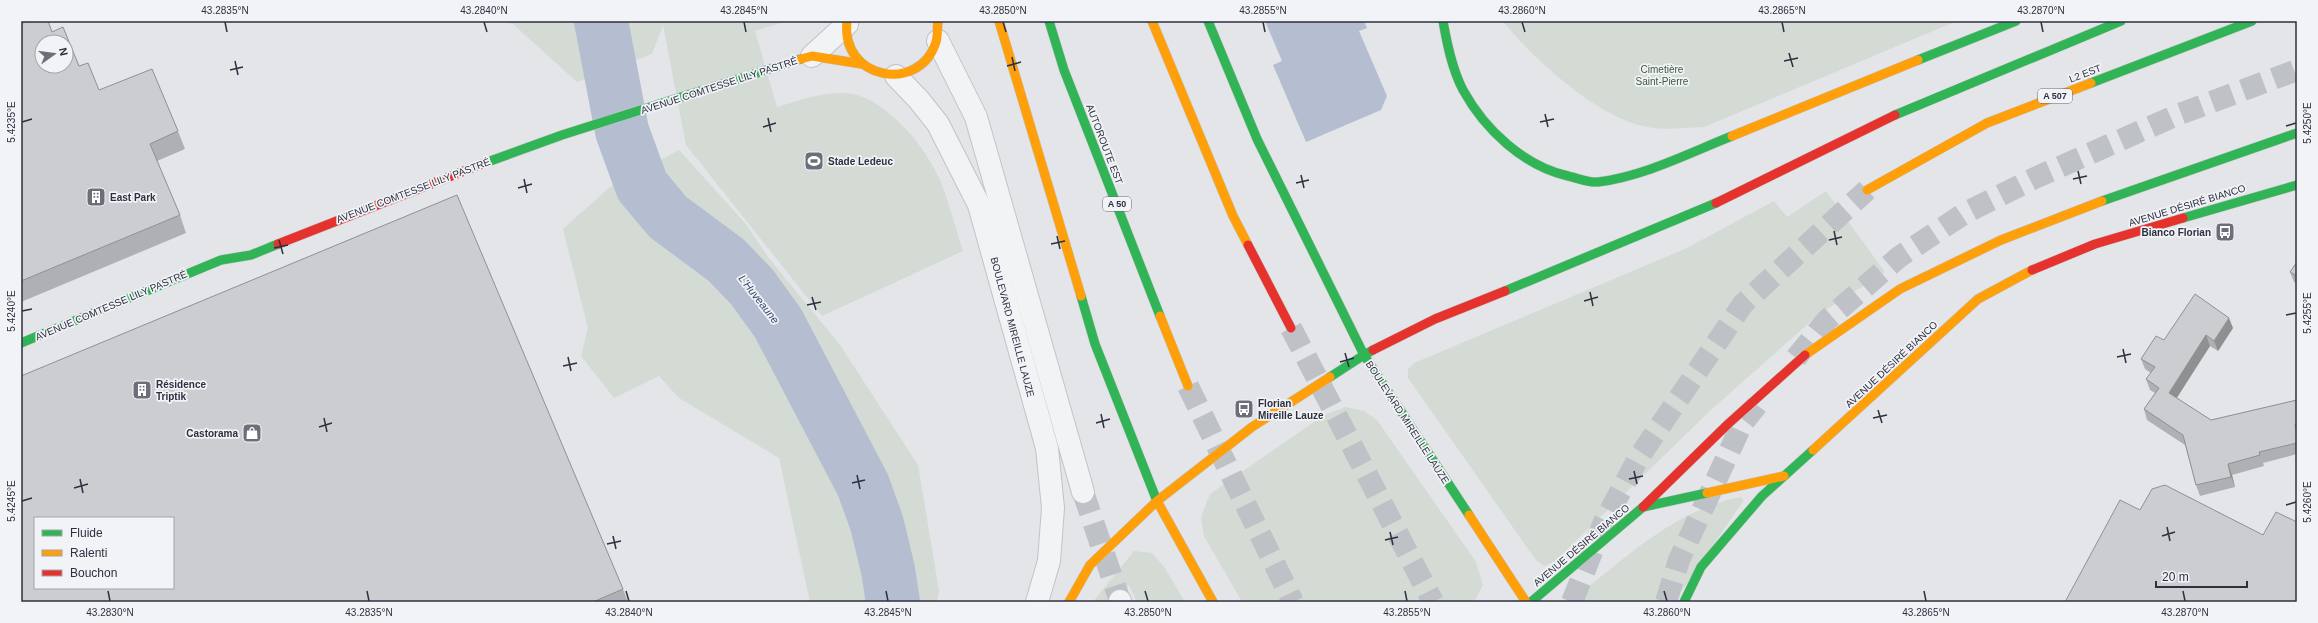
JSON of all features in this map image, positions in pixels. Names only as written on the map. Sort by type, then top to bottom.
[{"type":"main road","points":[[998,21],[1095,344],[1157,502],[1213,602]]},
{"type":"main road","name":"AUTOROUTE EST","points":[[1049,21],[1064,70],[1188,386]]},
{"type":"main road","points":[[1152,21],[1233,216],[1291,328]]},
{"type":"main road","points":[[1208,21],[1257,139],[1364,355],[1435,320],[1693,214],[1900,112],[2064,42],[2121,21]]},
{"type":"main road","points":[[1443,21],[1447,46],[1463,90],[1487,125],[1529,161],[1556,173],[1596,182],[1645,170],[2016,21]]},
{"type":"main road","name":"L2 EST","points":[[1867,190],[1987,123],[2252,21]]},
{"type":"main road","points":[[847,22],[849,46],[862,64],[878,74],[896,76],[914,71],[929,58],[938,31]]},
{"type":"main road","name":"AVENUE COMTESSE LILY PASTRÉ","points":[[21,343],[221,260],[252,255],[310,230],[562,135],[812,56],[862,64]]},
{"type":"main road","points":[[1643,507],[1728,424],[1802,357],[1900,289],[2001,240],[2139,188],[2297,133]]},
{"type":"main road","name":"AVENUE DÉSIRÉ BIANCO","points":[[1531,602],[1573,568],[1643,507],[1787,476],[1978,299],[2025,274],[2095,244],[2297,186]]},
{"type":"main road","name":"BOULEVARD MIREILLE LAUZE","points":[[1069,602],[1090,565],[1157,502],[1252,426],[1364,355],[1526,602]]},
{"type":"main road","points":[[1684,602],[1701,567],[1762,496],[1787,476]]},
{"type":"street","name":"AVENUE COMTESSE LILY PASTRÉ","points":[[812,56],[847,22]]},
{"type":"street","name":"BOULEVARD MIREILLE LAUZE","points":[[938,31],[976,117],[1083,492]]},
{"type":"street","name":"BOULEVARD MIREILLE LAUZE","points":[[896,76],[919,100],[938,124],[979,205],[1047,448],[1053,508],[1049,561],[1037,602]]},
{"type":"green space","name":"Stade Ledeuc","points":[[502,21],[787,21],[755,31],[777,107],[816,96],[847,93],[870,100],[894,117],[916,141],[933,166],[946,196],[963,251],[822,316],[686,145],[663,25],[652,54],[577,82],[513,24]]},
{"type":"green space","name":"Cimetière Saint-Pierre","points":[[1503,21],[1957,21],[1704,127],[1666,129],[1643,126],[1605,111],[1566,84],[1530,52]]},
{"type":"green space","points":[[679,150],[745,223],[768,257],[840,345],[918,465],[939,591],[937,602],[810,602],[779,458],[679,398],[659,376],[614,398],[581,356],[588,328],[563,229],[609,188]]},
{"type":"green space","points":[[1826,191],[1885,272],[1818,315],[1712,409],[1554,562],[1544,566],[1536,560],[1408,378],[1408,369],[1414,363],[1685,249],[1774,201],[1787,217]]},
{"type":"green space","points":[[1345,407],[1364,411],[1377,420],[1476,562],[1483,585],[1474,602],[1242,602],[1204,536],[1201,517],[1210,494],[1324,415]]},
{"type":"green space","points":[[1740,497],[1744,500],[1674,602],[1576,602],[1582,592],[1637,548],[1675,522],[1717,503]]},
{"type":"green space","points":[[1134,551],[1152,553],[1164,567],[1185,602],[1137,602],[1129,585],[1112,602],[1093,602]]},
{"type":"water","points":[[1265,21],[1364,21],[1367,28],[1359,31],[1387,96],[1381,110],[1306,142],[1273,65],[1282,61]]},
{"type":"building","name":"East Park","points":[[27,21],[48,21],[52,32],[63,27],[66,34],[34,34],[34,74],[74,74],[74,54],[79,66],[88,63],[99,90],[152,69],[178,131],[150,144],[180,215],[21,281],[21,24]]},
{"type":"building","points":[[457,195],[623,589],[593,602],[21,602],[21,376]]},
{"type":"building","points":[[2297,262],[2297,276],[2290,272]]},
{"type":"building","points":[[2195,294],[2229,318],[2214,341],[2206,335],[2169,393],[2211,420],[2297,400],[2297,424],[2295,425],[2297,443],[2259,452],[2260,455],[2228,464],[2231,477],[2196,485],[2183,435],[2144,409],[2159,388],[2146,379],[2155,367],[2141,359],[2156,336],[2164,340]]},
{"type":"building","points":[[2165,485],[2263,535],[2276,512],[2297,522],[2297,602],[2065,602],[2120,500],[2140,510],[2152,489]]},
{"type":"waterway","name":"L'Huveaune","points":[[601,21],[622,131],[642,186],[668,217],[726,260],[752,287],[778,323],[863,485],[877,524],[888,570],[893,602]]},
{"type":"tunnel","points":[[1796,358],[1826,321],[1899,257],[1965,213],[2037,177],[2177,115],[2297,70]]},
{"type":"tunnel","points":[[1572,602],[1604,522],[1639,457],[1743,304],[1867,190]]},
{"type":"tunnel","points":[[1291,328],[1433,602]]},
{"type":"tunnel","points":[[1188,386],[1293,602]]},
{"type":"tunnel","points":[[1666,602],[1679,560],[1742,424],[1757,405]]},
{"type":"tunnel","points":[[1083,492],[1120,601]]},
{"type":"traffic: fast","points":[[1049,21],[1064,70],[1160,316]]},
{"type":"traffic: fast","points":[[1208,21],[1257,139],[1364,355],[1373,350]]},
{"type":"traffic: fast","points":[[1443,21],[1448,47],[1456,74],[1463,90],[1482,119],[1494,132],[1521,155],[1552,171],[1591,182],[1615,179],[1650,169],[1732,136]]},
{"type":"traffic: fast","points":[[1918,60],[2016,21]]},
{"type":"traffic: fast","points":[[1895,115],[2121,21]]},
{"type":"traffic: fast","points":[[2091,83],[2252,21]]},
{"type":"traffic: fast","points":[[482,164],[562,135],[801,59]]},
{"type":"traffic: fast","points":[[2102,201],[2297,133]]},
{"type":"traffic: fast","points":[[2183,218],[2297,185]]},
{"type":"traffic: fast","points":[[1505,291],[1716,203]]},
{"type":"traffic: fast","points":[[21,343],[221,260],[251,255],[278,244]]},
{"type":"traffic: fast","points":[[1081,296],[1095,344],[1157,501]]},
{"type":"traffic: fast","points":[[1330,377],[1364,355],[1469,515]]},
{"type":"traffic: fast","points":[[1684,602],[1701,567],[1762,496],[1813,450]]},
{"type":"traffic: fast","points":[[1531,602],[1643,507],[1707,493]]},
{"type":"traffic: slow","points":[[847,21],[848,41],[856,56],[868,67],[883,73],[899,74],[914,69],[927,58],[936,42],[938,21]]},
{"type":"traffic: slow","points":[[999,21],[1081,296]]},
{"type":"traffic: slow","points":[[1152,21],[1233,216],[1248,245]]},
{"type":"traffic: slow","points":[[801,59],[812,56],[862,64]]},
{"type":"traffic: slow","points":[[1732,136],[1918,60]]},
{"type":"traffic: slow","points":[[1867,190],[1987,123],[2091,83]]},
{"type":"traffic: slow","points":[[1805,355],[1900,289],[2001,240],[2102,201]]},
{"type":"traffic: slow","points":[[1813,450],[1978,299],[2032,270]]},
{"type":"traffic: slow","points":[[1160,316],[1188,386]]},
{"type":"traffic: slow","points":[[1069,602],[1090,565],[1157,501],[1252,427],[1330,377]]},
{"type":"traffic: slow","points":[[1707,493],[1784,476]]},
{"type":"traffic: slow","points":[[1157,501],[1213,602]]},
{"type":"traffic: slow","points":[[1469,515],[1526,602]]},
{"type":"traffic: jam","points":[[1716,203],[1895,115]]},
{"type":"traffic: jam","points":[[278,244],[482,164]]},
{"type":"traffic: jam","points":[[2032,270],[2095,244],[2183,218]]},
{"type":"traffic: jam","points":[[1248,245],[1291,328]]},
{"type":"traffic: jam","points":[[1373,350],[1435,319],[1505,291]]},
{"type":"traffic: jam","points":[[1643,507],[1728,424],[1805,355]]},
{"type":"place","name":"Stade Ledeuc","points":[[814,161]]},
{"type":"place","name":"East Park","points":[[96,197]]},
{"type":"place","name":"Bianco Florian","points":[[2225,232]]},
{"type":"place","name":"Résidence Triptik","points":[[142,390]]},
{"type":"place","name":"Florian Mireille Lauze","points":[[1244,409]]},
{"type":"place","name":"Castorama","points":[[252,433]]}]
